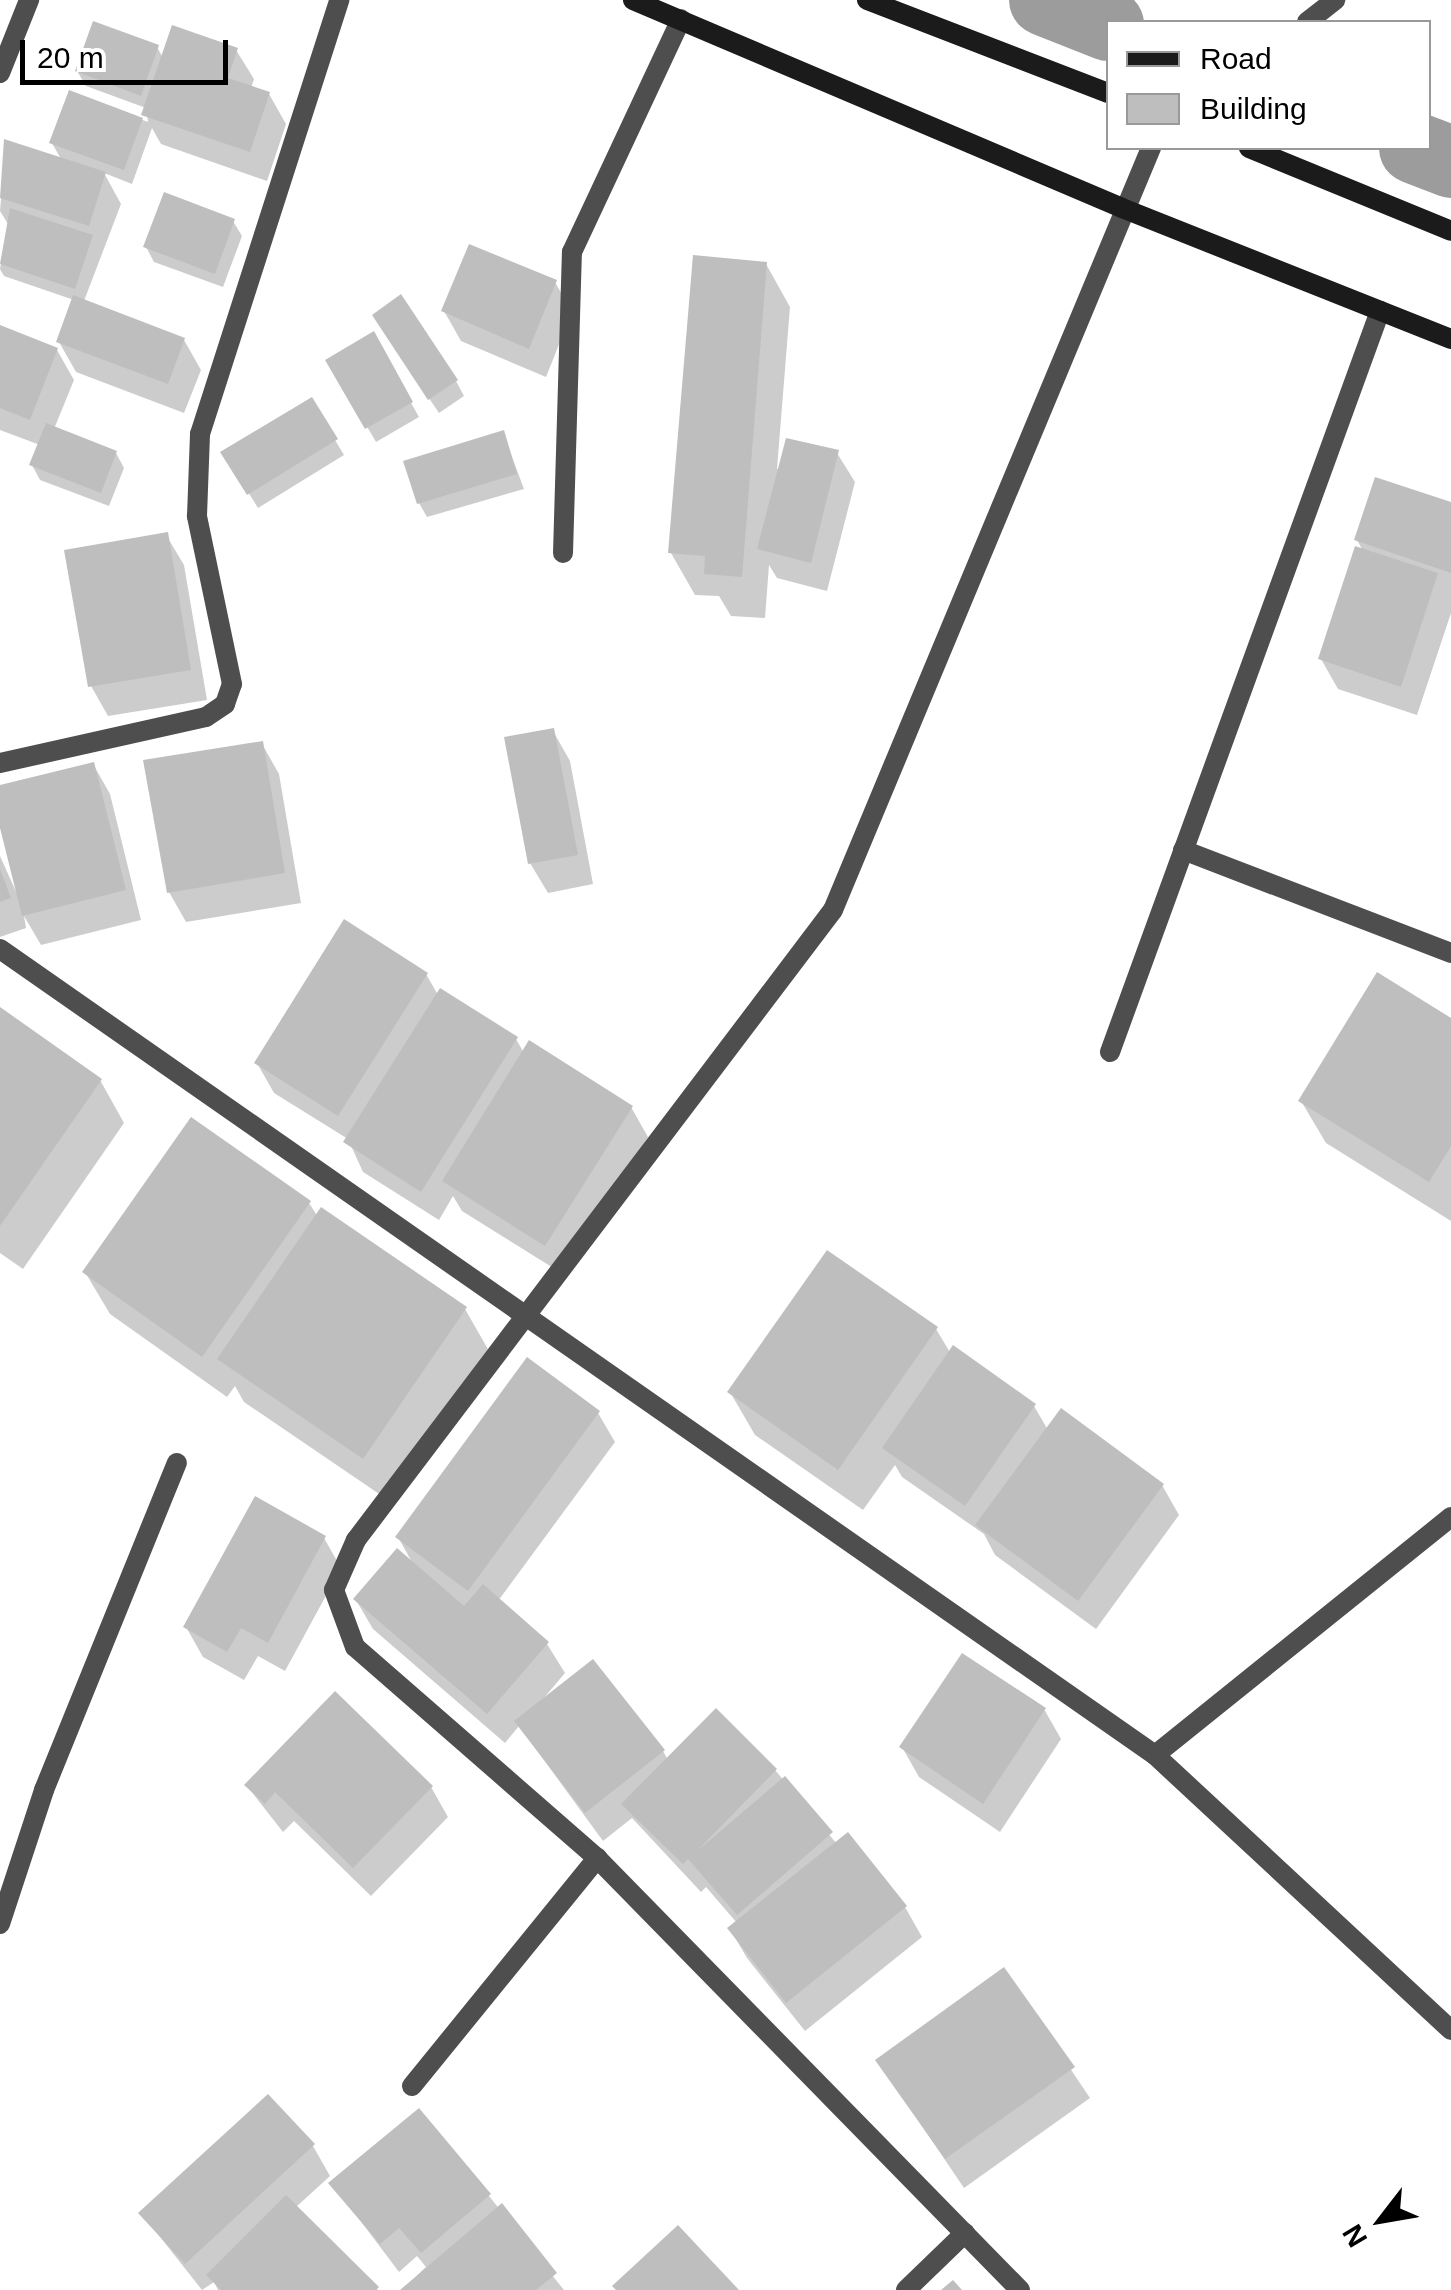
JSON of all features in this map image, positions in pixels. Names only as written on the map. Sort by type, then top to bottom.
[{"type":"main road","points":[[634,0],[1122,208],[1451,339]]},
{"type":"main road","points":[[867,0],[1106,92]]},
{"type":"main road","points":[[1254,150],[1451,231]]},
{"type":"street","points":[[0,73],[29,0]]},
{"type":"street","points":[[0,763],[206,718],[225,704],[232,684],[197,516],[200,434],[338,0]]},
{"type":"street","points":[[1309,20],[1335,0]]},
{"type":"street","points":[[563,553],[572,252],[681,20]]},
{"type":"street","points":[[1020,2290],[597,1858],[355,1647],[334,1590],[356,1540],[530,1318],[833,910],[1122,208],[1150,150]]},
{"type":"street","points":[[1110,1052],[1380,310]]},
{"type":"street","points":[[1182,850],[1451,953]]},
{"type":"street","points":[[0,949],[1155,1755],[1451,2030]]},
{"type":"street","points":[[0,1924],[44,1790],[177,1463]]},
{"type":"street","points":[[1155,1755],[1451,1517]]},
{"type":"street","points":[[412,2086],[597,1858]]},
{"type":"street","points":[[906,2290],[965,2234]]},
{"type":"building","points":[[93,21],[159,45],[141,96],[75,71]]},
{"type":"building","points":[[172,25],[238,48],[228,78],[270,92],[250,152],[141,115]]},
{"type":"building","points":[[69,90],[143,118],[124,170],[49,143]]},
{"type":"building","points":[[4,139],[106,172],[89,226],[0,198]]},
{"type":"building","points":[[164,192],[235,219],[215,274],[143,247]]},
{"type":"building","points":[[10,208],[93,235],[75,289],[0,264]]},
{"type":"building","points":[[469,244],[557,280],[529,349],[441,311]]},
{"type":"building","points":[[693,255],[767,262],[742,577],[704,574],[705,556],[668,553]]},
{"type":"building","points":[[401,294],[458,380],[428,400],[372,315]]},
{"type":"building","points":[[73,295],[185,338],[168,384],[56,342]]},
{"type":"building","points":[[0,325],[58,348],[30,420],[0,408]]},
{"type":"building","points":[[374,331],[413,402],[365,429],[325,360]]},
{"type":"building","points":[[312,397],[338,439],[247,495],[220,452]]},
{"type":"building","points":[[46,423],[117,451],[101,493],[29,465]]},
{"type":"building","points":[[504,430],[517,474],[417,504],[403,461]]},
{"type":"building","points":[[786,438],[839,450],[811,563],[757,549]]},
{"type":"building","points":[[1375,477],[1451,502],[1451,573],[1354,540]]},
{"type":"building","points":[[168,532],[191,670],[88,687],[64,550]]},
{"type":"building","points":[[1355,546],[1438,573],[1401,687],[1318,659]]},
{"type":"building","points":[[554,728],[578,855],[528,864],[504,737]]},
{"type":"building","points":[[263,741],[285,873],[167,893],[143,760]]},
{"type":"building","points":[[94,762],[126,890],[22,916],[0,828],[0,785]]},
{"type":"building","points":[[0,869],[11,898],[0,902]]},
{"type":"building","points":[[344,919],[428,973],[338,1116],[254,1063]]},
{"type":"building","points":[[1377,972],[1451,1018],[1451,1146],[1429,1182],[1298,1101]]},
{"type":"building","points":[[440,988],[518,1037],[421,1192],[343,1142]]},
{"type":"building","points":[[0,1007],[102,1079],[0,1226]]},
{"type":"building","points":[[529,1040],[633,1106],[545,1246],[442,1181]]},
{"type":"building","points":[[191,1117],[311,1201],[202,1357],[82,1272]]},
{"type":"building","points":[[321,1207],[467,1307],[363,1459],[217,1359]]},
{"type":"building","points":[[827,1250],[938,1327],[838,1470],[727,1392]]},
{"type":"building","points":[[953,1345],[1036,1404],[965,1506],[882,1448]]},
{"type":"building","points":[[527,1357],[600,1411],[468,1591],[395,1537]]},
{"type":"building","points":[[1061,1408],[1164,1484],[1078,1601],[975,1525]]},
{"type":"building","points":[[255,1496],[326,1536],[268,1643],[241,1628],[227,1652],[183,1627]]},
{"type":"building","points":[[397,1548],[464,1606],[483,1584],[549,1642],[487,1714],[353,1599]]},
{"type":"building","points":[[962,1653],[1046,1708],[983,1804],[899,1747]]},
{"type":"building","points":[[593,1659],[665,1750],[585,1813],[514,1721]]},
{"type":"building","points":[[335,1691],[433,1786],[353,1868],[275,1792],[265,1804],[244,1785]]},
{"type":"building","points":[[716,1708],[777,1769],[697,1851],[785,1776],[833,1832],[737,1915],[688,1859],[683,1864],[621,1804]]},
{"type":"building","points":[[848,1832],[907,1906],[786,2003],[727,1928]]},
{"type":"building","points":[[1004,1967],[1075,2067],[945,2159],[875,2060]]},
{"type":"building","points":[[268,2094],[315,2144],[185,2264],[138,2213]]},
{"type":"building","points":[[419,2108],[491,2194],[421,2253],[399,2228],[380,2244],[328,2183]]},
{"type":"building","points":[[286,2195],[379,2287],[376,2290],[221,2290],[206,2275]]},
{"type":"building","points":[[502,2203],[557,2273],[536,2290],[400,2290]]},
{"type":"building","points":[[678,2225],[739,2290],[616,2290],[612,2286]]},
{"type":"building","points":[[953,2280],[962,2290],[941,2290]]},
{"type":"waterway","points":[[1045,0],[1106,24]]},
{"type":"waterway","points":[[1420,150],[1451,162]]}]
